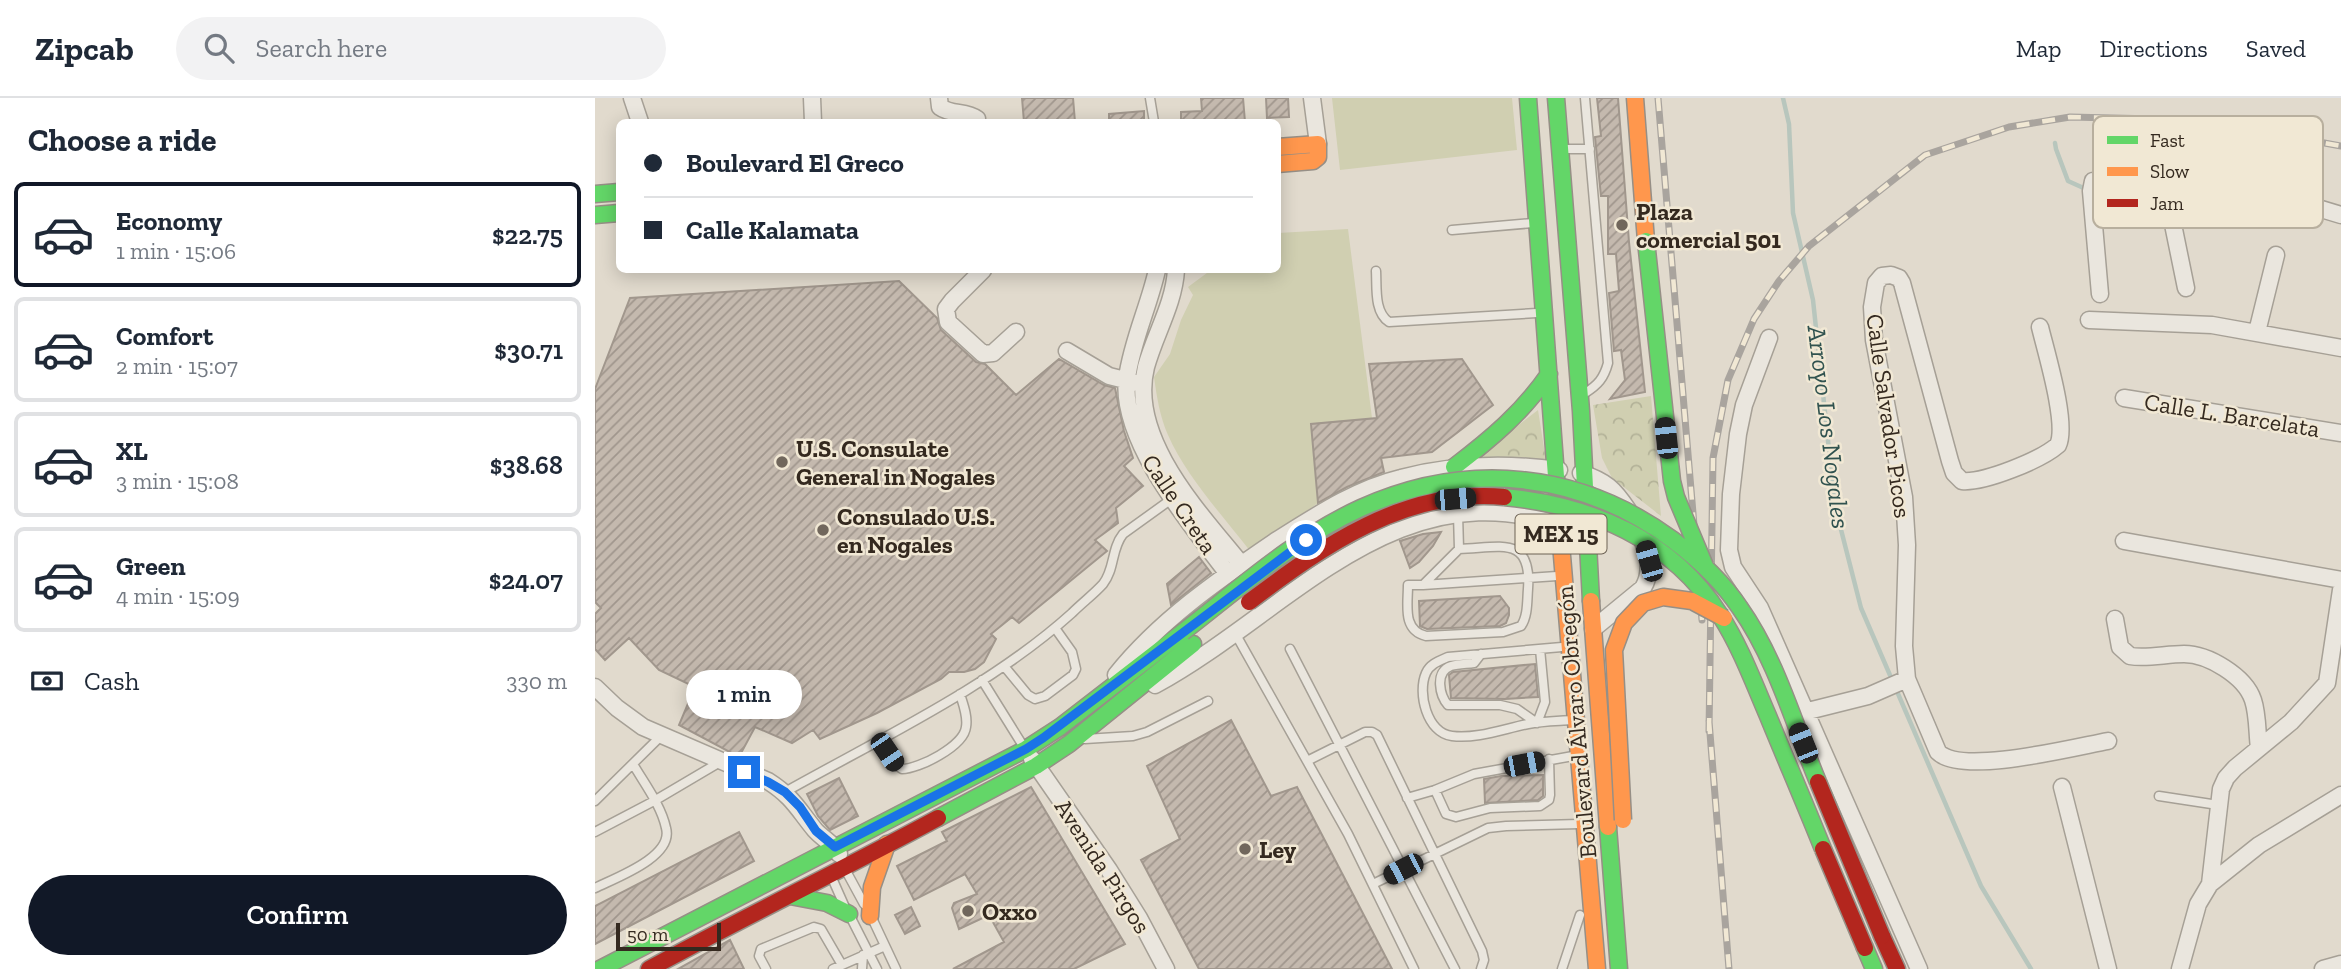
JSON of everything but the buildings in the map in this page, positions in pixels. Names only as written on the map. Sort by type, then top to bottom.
[{"type":"main road","name":"Boulevard Álvaro Obregón","points":[[1528,98],[1569,646],[1597,969]]},
{"type":"main road","name":"Boulevard Álvaro Obregón","points":[[1556,98],[1619,965]]},
{"type":"main road","points":[[1635,98],[1646,241],[1672,481],[1705,566]]},
{"type":"main road","points":[[1281,148],[1318,144],[1317,160],[1281,164]]},
{"type":"main road","points":[[595,194],[616,192]]},
{"type":"main road","points":[[595,215],[616,212]]},
{"type":"main road","points":[[1454,467],[1511,423],[1532,400],[1549,374]]},
{"type":"main road","points":[[649,969],[1036,766],[1116,706],[1188,638],[1286,554],[1337,520],[1396,495],[1447,483],[1496,480],[1534,481],[1584,493],[1632,514],[1664,534],[1705,566],[1744,614],[1758,639],[1897,969]]},
{"type":"main road","points":[[1234,613],[1340,538],[1373,521],[1415,505],[1496,495],[1529,497],[1585,512],[1617,526],[1658,549],[1688,574],[1724,618],[1742,654],[1874,969]]},
{"type":"main road","points":[[1619,965],[1628,915],[1614,650],[1624,623],[1643,603],[1663,597],[1692,601],[1724,618]]},
{"type":"main road","points":[[600,969],[1026,749],[1188,638],[1213,628]]},
{"type":"main road","points":[[870,916],[873,887],[887,844]]},
{"type":"main road","points":[[790,896],[821,901],[849,914]]},
{"type":"street","points":[[632,98],[639,119]]},
{"type":"street","points":[[812,98],[813,119]]},
{"type":"street","points":[[939,98],[940,107],[947,111],[971,115],[977,119]]},
{"type":"street","points":[[1313,98],[1318,144]]},
{"type":"street","points":[[2093,181],[2093,214]]},
{"type":"street","points":[[2323,210],[2341,215]]},
{"type":"street","points":[[2094,228],[2100,294]]},
{"type":"street","points":[[2174,228],[2186,288]]},
{"type":"street","points":[[2257,332],[2276,255]]},
{"type":"street","points":[[980,273],[946,309],[948,321],[983,354],[993,353],[1016,331]]},
{"type":"street","name":"Calle Creta","points":[[1156,273],[1131,360],[1135,382],[1131,412],[1139,440],[1154,471],[1241,564]]},
{"type":"street","name":"Calle Creta","points":[[1135,382],[1153,348],[1171,300],[1176,273]]},
{"type":"street","name":"Calle Salvador Picos","points":[[1907,679],[1904,646],[1907,545],[1905,509],[1874,340],[1872,307],[1875,283],[1882,276],[1891,275],[1899,278],[1902,283],[1950,461],[1954,473],[1962,481],[1972,481],[2030,462],[2058,445],[2061,434],[2060,416],[2040,327]]},
{"type":"street","points":[[2089,320],[2212,325],[2341,348]]},
{"type":"street","points":[[1769,338],[1744,405],[1738,435],[1731,494],[1729,550],[1733,567],[1760,608],[1919,969]]},
{"type":"street","points":[[1067,351],[1109,376],[1135,382]]},
{"type":"street","name":"Calle L. Barcelata","points":[[2124,398],[2341,433]]},
{"type":"street","points":[[1097,699],[1147,640],[1227,574],[1310,519],[1363,491],[1399,478],[1454,467],[1490,465],[1556,469],[1584,474],[1600,480],[1615,491],[1633,519],[1649,561],[1649,573],[1643,588],[1593,629]]},
{"type":"street","name":"Calle Creta","points":[[1178,494],[1227,574]]},
{"type":"street","points":[[1116,706],[1177,673],[1358,548],[1415,522],[1478,511],[1539,518],[1586,534]]},
{"type":"street","points":[[2124,541],[2341,580]]},
{"type":"street","points":[[2210,884],[2218,805],[2226,778],[2334,684],[2341,590]]},
{"type":"street","points":[[2115,619],[2120,647],[2130,656],[2199,656],[2239,680],[2253,698],[2259,748]]},
{"type":"street","points":[[1804,712],[1868,696],[1907,679],[1938,752],[1944,759],[2001,761],[2108,741]]},
{"type":"street","points":[[595,687],[643,727],[785,792],[800,807],[816,831],[835,847],[838,872]]},
{"type":"street","name":"Avenida Pirgos","points":[[1026,749],[1109,870],[1166,969]]},
{"type":"street","points":[[2062,787],[2108,969]]},
{"type":"street","points":[[2180,969],[2198,904],[2210,884],[2259,845],[2341,796]]},
{"type":"street","points":[[816,831],[820,855],[838,872]]},
{"type":"street","points":[[2323,969],[2341,964]]},
{"type":"lane","points":[[1150,98],[1154,119]]},
{"type":"lane","points":[[1579,396],[1600,382],[1608,363],[1585,98]]},
{"type":"lane","points":[[1560,149],[1590,149]]},
{"type":"lane","points":[[1452,230],[1538,223]]},
{"type":"lane","points":[[1376,271],[1379,308],[1389,322],[1544,312]]},
{"type":"lane","points":[[785,792],[960,694],[1004,666],[1055,628],[1103,584],[1113,566],[1123,534],[1178,494]]},
{"type":"lane","points":[[1458,514],[1459,549]]},
{"type":"lane","points":[[1423,585],[1459,549],[1507,547],[1517,550],[1526,559],[1528,578],[1524,623],[1517,629],[1503,632],[1426,636],[1416,634],[1410,626],[1408,615],[1408,585],[1423,585],[1528,578],[1564,576]]},
{"type":"lane","points":[[1004,666],[1028,695],[1035,699],[1045,696],[1073,675],[1076,668],[1075,658],[1055,628]]},
{"type":"lane","points":[[1235,634],[1348,834],[1414,969]]},
{"type":"lane","points":[[1569,646],[1448,657],[1433,664],[1426,671],[1423,684],[1426,711],[1431,723],[1438,731],[1451,736],[1577,720]]},
{"type":"lane","points":[[1290,649],[1455,969]]},
{"type":"lane","points":[[1537,723],[1545,702],[1540,649]]},
{"type":"lane","points":[[1481,654],[1474,663],[1451,666],[1443,674],[1440,685],[1442,698],[1448,705],[1500,705],[1517,709],[1537,723]]},
{"type":"lane","points":[[982,680],[1026,749]]},
{"type":"lane","points":[[879,739],[896,765],[902,769],[919,766],[956,744],[964,736],[966,718],[960,694]]},
{"type":"lane","points":[[1075,739],[1133,736],[1208,701]]},
{"type":"lane","points":[[1307,761],[1365,732],[1375,733],[1482,951],[1484,960],[1481,969]]},
{"type":"lane","points":[[595,802],[661,736]]},
{"type":"lane","points":[[1407,797],[1435,790],[1474,774],[1580,755]]},
{"type":"lane","points":[[1435,790],[1446,814],[1456,817],[1490,808],[1540,806],[1545,804],[1551,795],[1549,759]]},
{"type":"lane","points":[[595,832],[720,762]]},
{"type":"lane","points":[[595,888],[644,863],[661,849],[667,837],[667,828],[633,764]]},
{"type":"lane","points":[[2159,796],[2218,805]]},
{"type":"lane","points":[[1373,884],[1488,828],[1585,824]]},
{"type":"lane","points":[[838,872],[849,914],[866,953],[877,969]]},
{"type":"lane","points":[[838,872],[870,916],[896,969]]},
{"type":"lane","points":[[1562,969],[1590,885]]},
{"type":"lane","points":[[766,969],[759,957],[761,950],[814,927],[821,929],[842,965]]},
{"type":"lane","points":[[833,969],[885,946]]},
{"type":"lane","points":[[862,969],[866,953]]},
{"type":"green space","points":[[1332,98],[1512,98],[1517,150],[1340,170]]},
{"type":"green space","points":[[1348,229],[1372,418],[1311,424],[1318,503],[1250,551],[1206,495],[1176,450],[1163,421],[1154,377],[1170,354],[1181,320],[1193,295],[1188,287],[1207,273],[1281,273],[1281,233]]},
{"type":"green space","points":[[1651,396],[1661,516],[1612,478],[1602,458],[1593,405]]},
{"type":"green space","points":[[1538,410],[1548,473],[1464,467]]},
{"type":"waterway","name":"Arroyo Los Nogales","points":[[1783,98],[1789,124],[1793,213],[1813,300],[1835,506],[1861,608],[1981,886],[2031,969]]},
{"type":"waterway","points":[[2055,143],[2068,181],[2088,190]]},
{"type":"railway","points":[[1658,98],[1702,620]]},
{"type":"railway","points":[[1709,731],[1713,458],[1728,380],[1754,319],[1779,281],[1809,246],[1925,155],[2009,127],[2070,117],[2093,118]]},
{"type":"railway","points":[[2323,143],[2341,146]]},
{"type":"railway","points":[[1709,721],[1729,969]]},
{"type":"traffic: fast","points":[[1528,98],[1561,544]]},
{"type":"traffic: fast","points":[[1556,98],[1581,411],[1591,601]]},
{"type":"traffic: fast","points":[[595,194],[616,192]]},
{"type":"traffic: fast","points":[[595,215],[616,213]]},
{"type":"traffic: fast","points":[[1646,241],[1672,481],[1705,566]]},
{"type":"traffic: fast","points":[[1454,467],[1506,424],[1549,374]]},
{"type":"traffic: fast","points":[[1183,632],[1291,549],[1361,508],[1401,493],[1442,483],[1482,479],[1522,480],[1561,487],[1600,499],[1637,517],[1682,547],[1725,589],[1740,608],[1764,649],[1784,692],[1818,782]]},
{"type":"traffic: fast","points":[[1504,497],[1567,508],[1626,531],[1653,546],[1700,588],[1720,615],[1740,651],[1823,849]]},
{"type":"traffic: fast","points":[[600,969],[1026,749],[1060,727],[1183,632]]},
{"type":"traffic: fast","points":[[938,818],[1036,766],[1069,744],[1193,644]]},
{"type":"traffic: fast","points":[[1608,827],[1619,969]]},
{"type":"traffic: fast","points":[[790,896],[827,903],[849,914]]},
{"type":"traffic: fast","points":[[1865,948],[1874,969]]},
{"type":"traffic: slow","points":[[1635,98],[1646,241]]},
{"type":"traffic: slow","points":[[1281,147],[1318,144],[1318,157],[1313,161],[1281,164]]},
{"type":"traffic: slow","points":[[1561,544],[1597,969]]},
{"type":"traffic: slow","points":[[1623,820],[1614,650],[1624,623],[1643,603],[1663,597],[1692,601],[1724,618]]},
{"type":"traffic: slow","points":[[1591,601],[1608,827]]},
{"type":"traffic: slow","points":[[870,916],[872,887],[887,844]]},
{"type":"traffic: jam","points":[[1249,602],[1306,561],[1367,525],[1433,502],[1468,497],[1504,497]]},
{"type":"traffic: jam","points":[[1818,782],[1882,936]]},
{"type":"traffic: jam","points":[[649,969],[938,818]]},
{"type":"traffic: jam","points":[[1823,849],[1865,948]]},
{"type":"traffic: jam","points":[[1882,936],[1897,969]]},
{"type":"place","name":"Plaza comercial 501","points":[[1622,225]]},
{"type":"place","name":"U.S. Consulate General in Nogales","points":[[782,462]]},
{"type":"place","name":"Consulado U.S. en Nogales","points":[[823,530]]},
{"type":"place","name":"Ley","points":[[1245,849]]},
{"type":"place","name":"Oxxo","points":[[968,911]]},
{"type":"route","points":[[744,772],[785,792],[800,807],[816,831],[835,847],[1026,749],[1061,727],[1162,647],[1306,540]]}]
